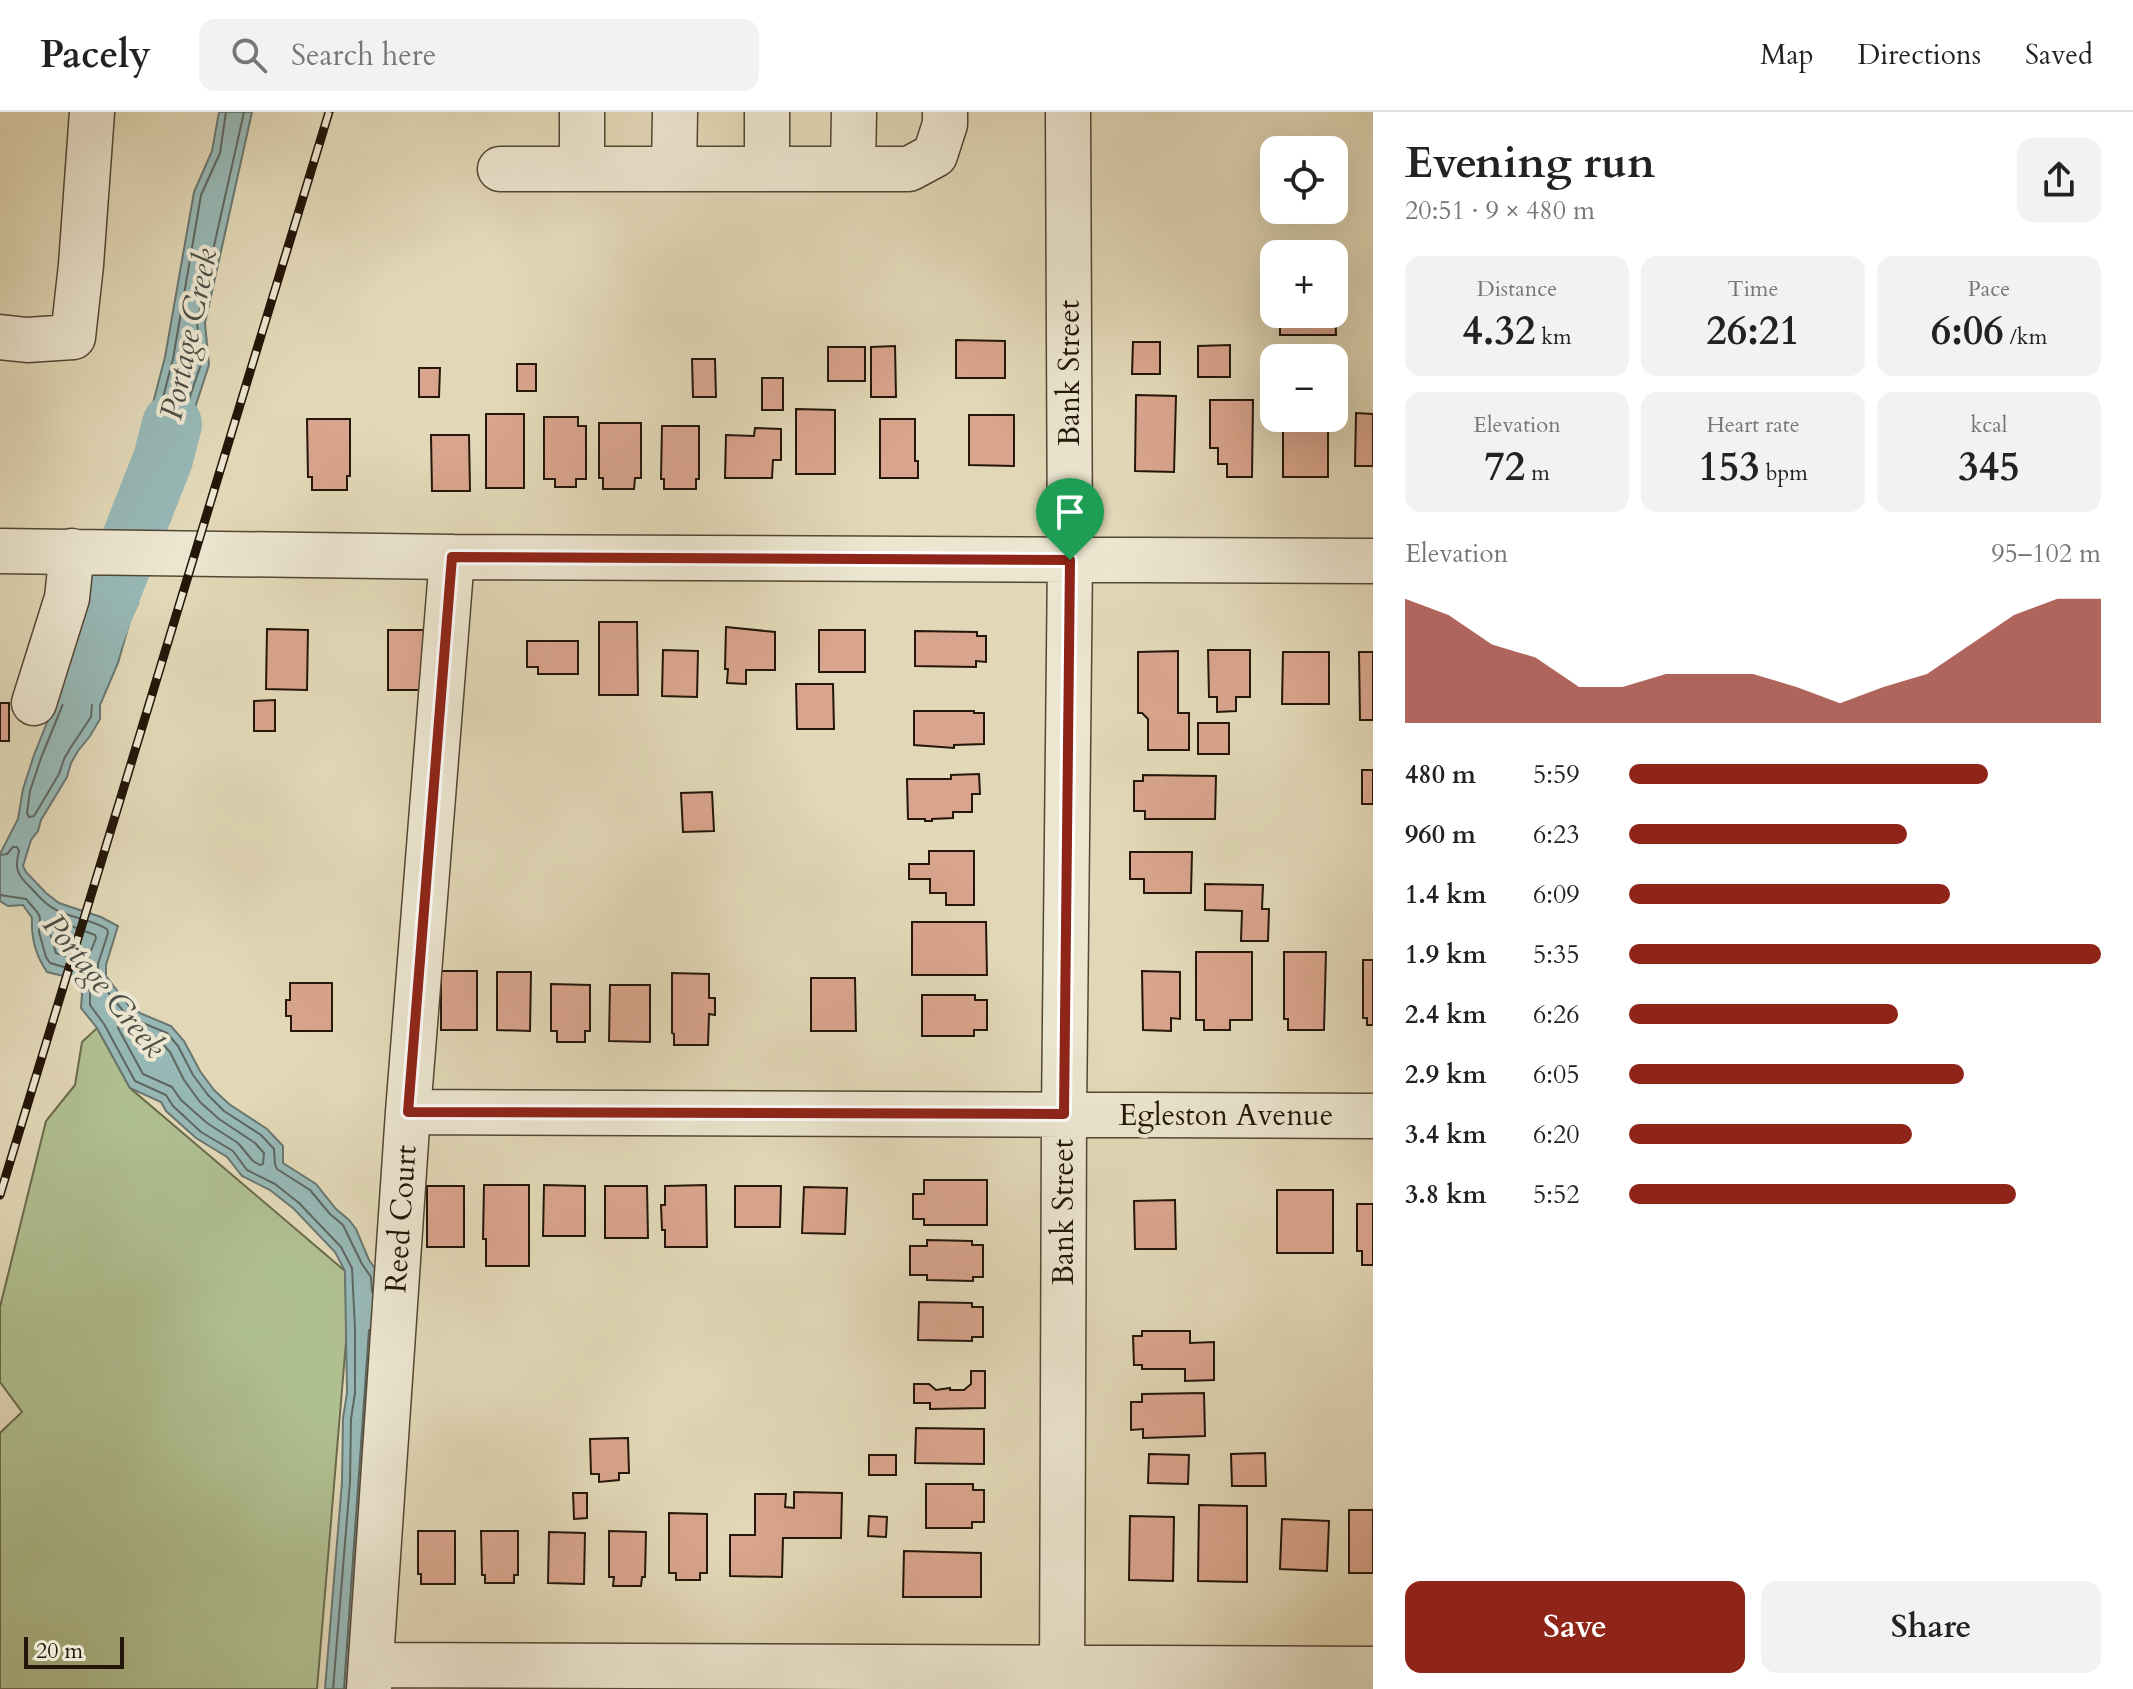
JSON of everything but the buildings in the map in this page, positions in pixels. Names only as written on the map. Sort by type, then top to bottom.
[{"type":"street","points":[[0,337],[27,340],[73,337],[92,112]]},
{"type":"street","points":[[582,112],[582,169]]},
{"type":"street","points":[[674,169],[675,112]]},
{"type":"street","points":[[767,112],[767,169]]},
{"type":"street","points":[[853,169],[854,112]]},
{"type":"street","points":[[500,169],[909,169],[935,155],[945,124],[945,112]]},
{"type":"street","name":"Bank Street","points":[[1062,1678],[1070,560],[1068,112]]},
{"type":"street","points":[[0,551],[452,557],[1373,561]]},
{"type":"street","points":[[34,703],[67,598],[91,551]]},
{"type":"street","name":"Reed Court","points":[[370,1677],[408,1112],[452,557]]},
{"type":"street","name":"Egleston Avenue","points":[[408,1112],[1373,1116]]},
{"type":"street","points":[[370,1677],[1062,1678],[1373,1669]]},
{"type":"green space","points":[[97,1028],[130,1088],[345,1271],[347,1330],[317,1689],[0,1689],[0,1433],[22,1412],[0,1382],[0,1307],[46,1121],[75,1085],[82,1042]]},
{"type":"water","points":[[219,112],[252,112],[205,323],[209,365],[173,475],[155,504],[127,503],[165,357],[194,192],[212,151]]},
{"type":"water","points":[[95,602],[138,603],[100,705],[100,719],[78,751],[67,777],[41,820],[23,866],[59,903],[118,926],[106,965],[106,976],[128,1005],[171,1026],[184,1041],[214,1090],[267,1129],[283,1146],[283,1163],[316,1184],[349,1220],[379,1274],[352,1689],[325,1689],[347,1393],[345,1271],[335,1252],[294,1209],[270,1190],[242,1176],[227,1157],[196,1138],[166,1111],[161,1102],[130,1088],[97,1028],[81,1008],[82,994],[76,979],[47,972],[35,946],[32,918],[23,905],[8,906],[0,901],[0,854],[18,819],[23,789],[34,755]]},
{"type":"waterway","name":"Portage Creek","points":[[77,678],[163,459],[172,424]]},
{"type":"railway","points":[[0,1195],[329,112]]},
{"type":"route","points":[[452,557],[1070,560],[1064,1114],[408,1112],[452,557]]}]
